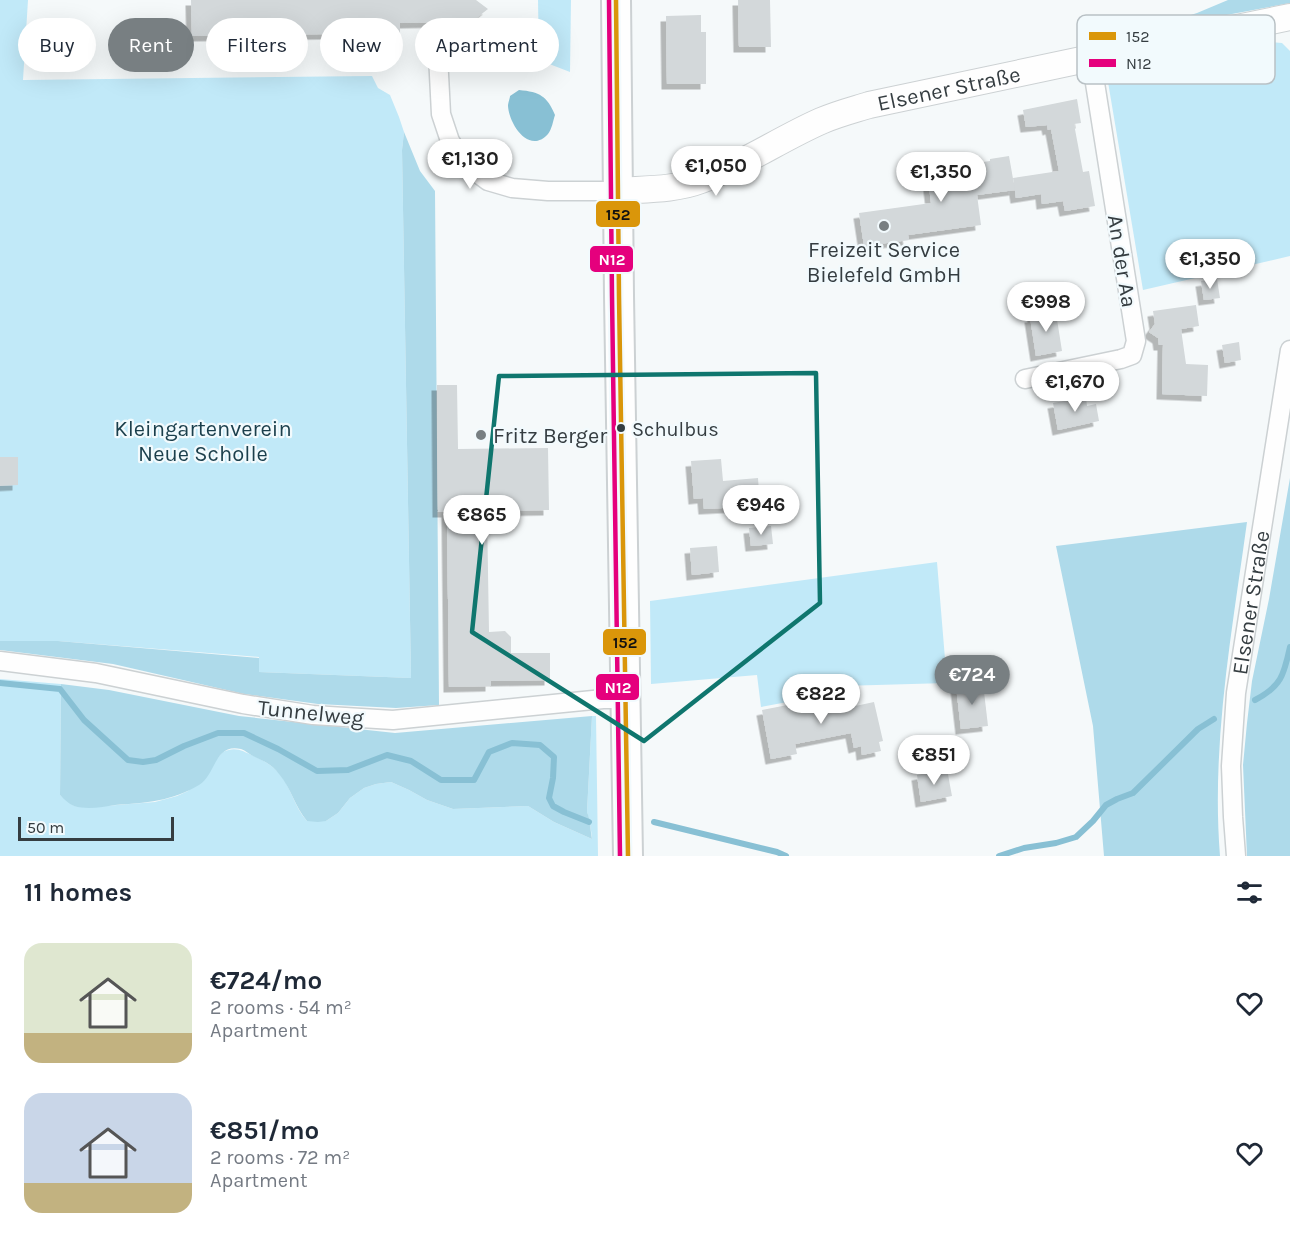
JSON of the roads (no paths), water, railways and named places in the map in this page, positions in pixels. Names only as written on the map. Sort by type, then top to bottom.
[{"type":"main road","points":[[616,0],[628,856]]},
{"type":"main road","name":"Elsener Straße","points":[[1275,20],[1290,17]]},
{"type":"main road","name":"Elsener Straße","points":[[618,191],[663,188],[699,181],[840,113],[1077,61]]},
{"type":"street","points":[[439,72],[441,114],[450,141],[465,164],[488,181],[512,188],[548,191],[618,191]]},
{"type":"street","name":"An der Aa","points":[[1025,379],[1121,360],[1132,355],[1136,341],[1095,84]]},
{"type":"street","name":"Elsener Straße","points":[[1236,856],[1231,766],[1236,693],[1290,350]]},
{"type":"street","name":"Tunnelweg","points":[[0,661],[96,673],[243,704],[313,715],[393,720],[603,699],[626,699]]},
{"type":"waterway","points":[[1255,700],[1271,690],[1280,678],[1290,647]]},
{"type":"waterway","points":[[0,683],[60,689],[84,720],[128,760],[143,762],[156,760],[218,733],[244,733],[317,771],[348,770],[387,755],[411,761],[441,780],[474,780],[489,752],[512,743],[540,745],[554,757],[549,798],[553,806],[589,822]]},
{"type":"waterway","points":[[999,856],[1076,837],[1106,805],[1133,793],[1198,729],[1214,719]]},
{"type":"waterway","points":[[654,822],[786,856]]},
{"type":"place","name":"Freizeit Service Bielefeld GmbH","points":[[884,226]]},
{"type":"place","name":"Schulbus","points":[[621,428]]},
{"type":"place","name":"Fritz Berger","points":[[481,435]]},
{"type":"park label","name":"Kleingartenverein Neue Scholle","points":[[203,440]]}]
